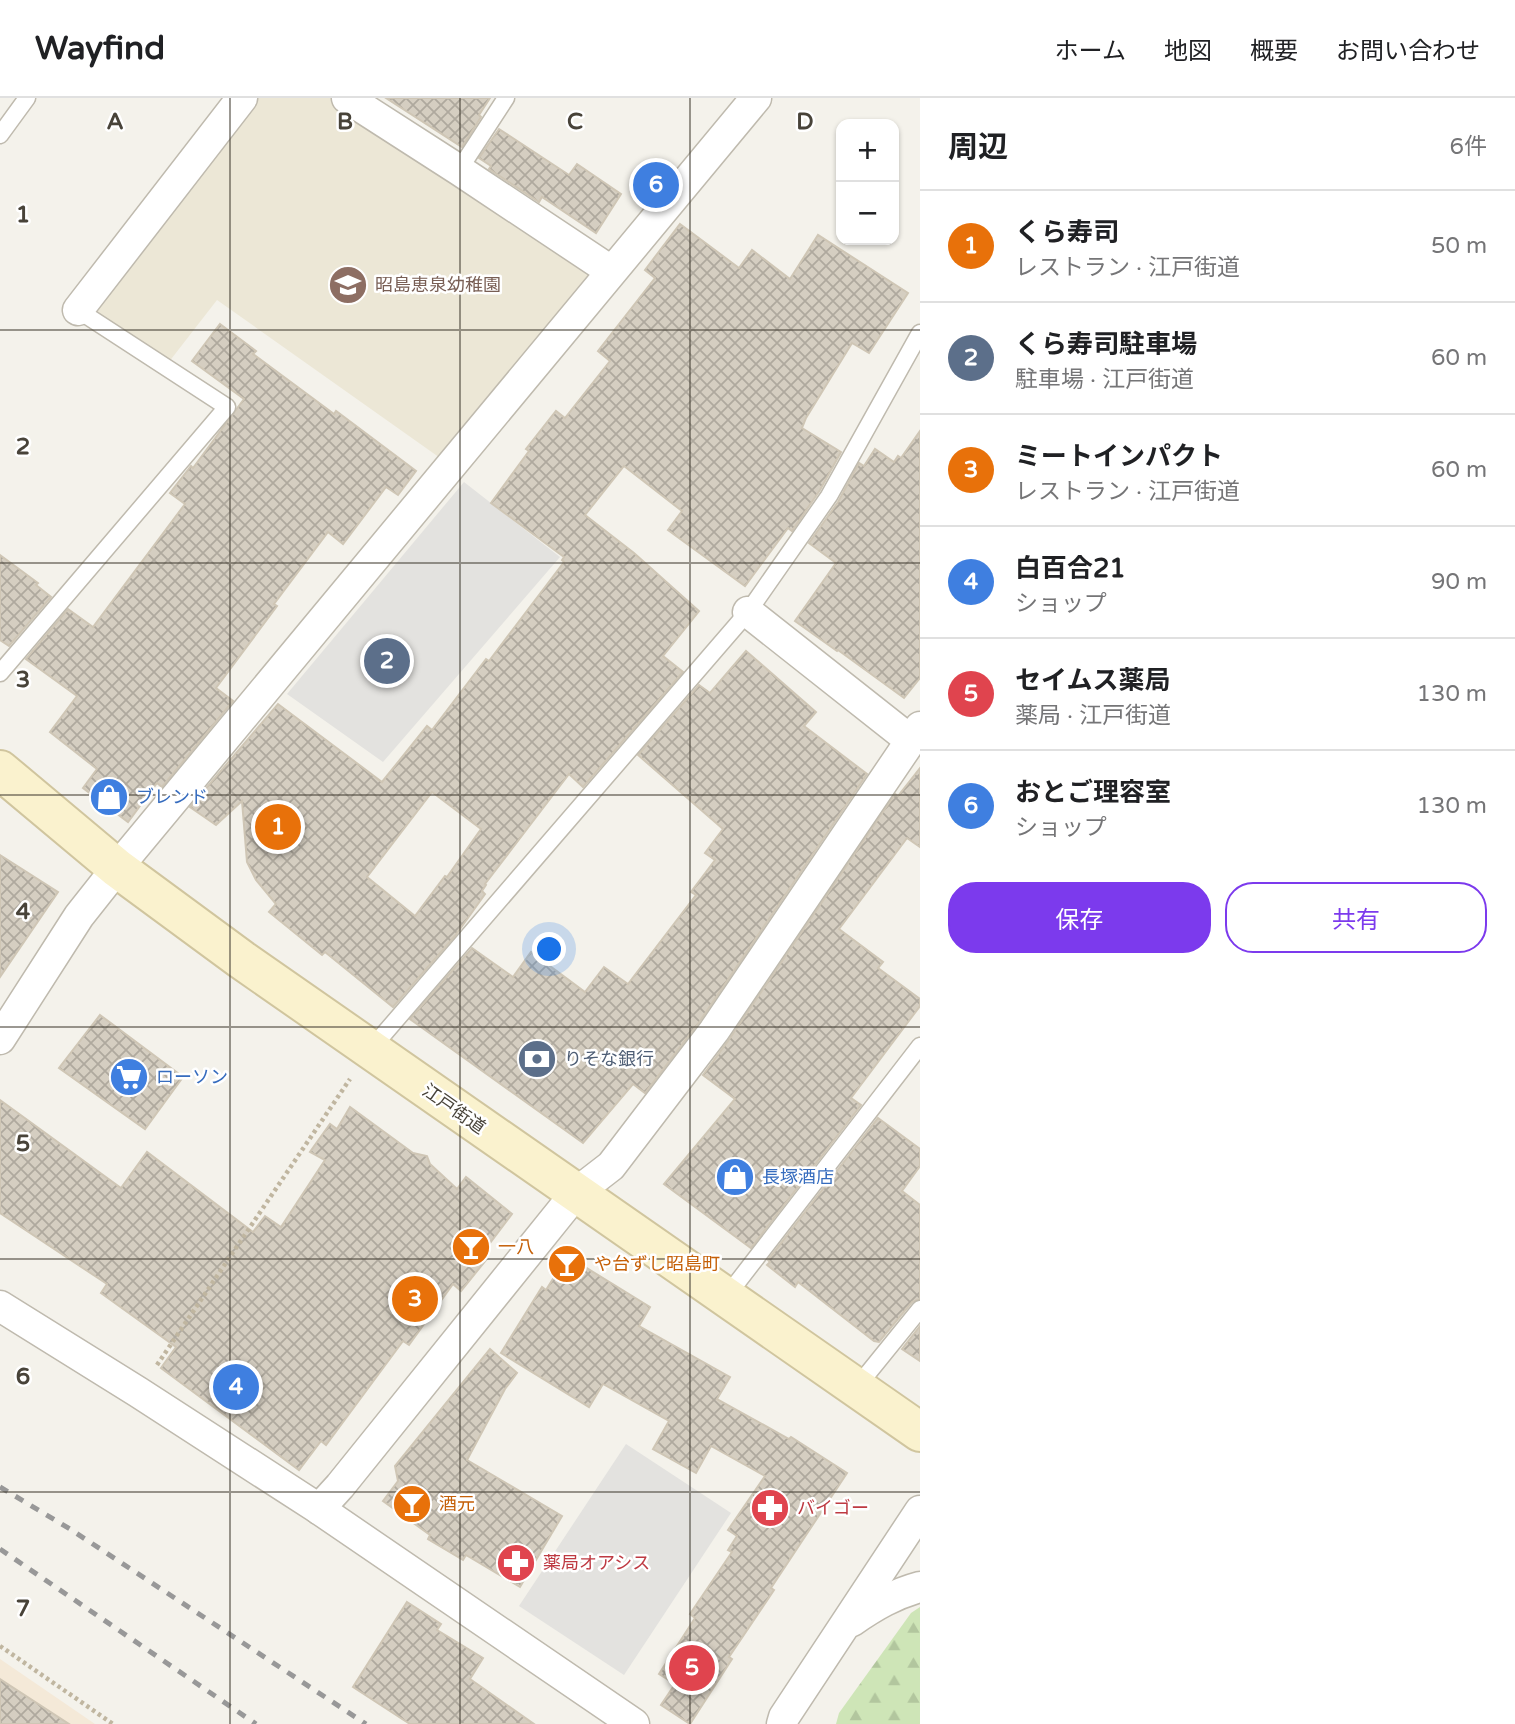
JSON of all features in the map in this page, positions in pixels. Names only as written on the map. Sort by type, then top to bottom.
[{"type":"street","points":[[78,310],[242,98]]},
{"type":"street","points":[[347,98],[611,271]]},
{"type":"street","points":[[0,1039],[79,916],[117,868],[756,98]]},
{"type":"street","points":[[319,1509],[576,1193],[611,1166],[714,1031],[915,734],[748,612]]},
{"type":"street","name":"江戸街道","points":[[0,770],[117,868],[370,1050],[920,1432]]},
{"type":"street","points":[[0,1306],[319,1509],[634,1724]]},
{"type":"street","points":[[782,1724],[784,1717],[920,1511]]},
{"type":"street","points":[[843,1627],[877,1604],[904,1591],[920,1587]]},
{"type":"lane","points":[[0,135],[27,98]]},
{"type":"lane","points":[[459,170],[506,98]]},
{"type":"lane","points":[[0,673],[227,407],[78,310]]},
{"type":"lane","points":[[370,1050],[748,612],[828,496],[920,332]]},
{"type":"lane","points":[[726,1297],[920,1046]]},
{"type":"lane","points":[[856,1388],[920,1309]]},
{"type":"path","points":[[138,1392],[370,1050]]},
{"type":"path","points":[[0,1646],[113,1724]]},
{"type":"shaded area","name":"昭島恵泉幼稚園","points":[[242,98],[347,98],[611,271],[450,465],[217,300],[165,367],[78,310]]},
{"type":"shaded area","points":[[464,482],[560,557],[383,762],[287,694]]},
{"type":"shaded area","points":[[626,1444],[731,1513],[624,1675],[519,1606]]},
{"type":"shaded area","points":[[0,1659],[95,1724],[0,1724]]},
{"type":"green space","points":[[920,1607],[920,1724],[836,1724],[839,1713],[911,1613]]},
{"type":"building","points":[[386,98],[490,98],[462,147]]},
{"type":"building","points":[[499,129],[569,175],[577,164],[621,194],[596,233],[542,197],[539,202],[489,169],[491,166],[479,158]]},
{"type":"building","points":[[680,224],[739,268],[752,250],[790,279],[818,235],[908,293],[869,353],[852,343],[806,418],[802,428],[841,452],[820,490],[792,531],[788,528],[745,586],[668,530],[682,511],[624,466],[585,515],[634,553],[699,611],[663,656],[683,672],[583,787],[569,774],[485,884],[482,891],[485,894],[455,936],[393,1007],[325,952],[322,955],[269,912],[276,904],[256,880],[247,862],[242,801],[216,825],[190,807],[278,704],[382,782],[427,726],[432,730],[486,659],[489,661],[564,562],[564,557],[491,503],[529,451],[526,449],[556,411],[565,418],[610,361],[598,351],[655,278],[645,270]],"holes":[[[432,792],[481,829],[415,916],[367,877]]]},
{"type":"building","points":[[220,324],[256,351],[253,354],[416,471],[398,495],[386,487],[343,544],[328,532],[216,688],[233,701],[162,787],[157,783],[128,822],[83,788],[97,769],[50,732],[77,696],[26,659],[68,609],[93,627],[185,504],[170,493],[191,466],[193,468],[244,399],[192,361]]},
{"type":"building","points":[[920,431],[920,678],[904,698],[795,621],[836,563],[809,543],[838,502],[859,463],[864,466],[875,449],[894,462],[898,456],[901,458]]},
{"type":"building","points":[[0,555],[38,583],[36,585],[51,597],[9,646],[0,640]]},
{"type":"building","points":[[746,651],[816,712],[804,726],[867,774],[700,1021],[645,1093],[633,1084],[583,1143],[410,1019],[472,948],[513,977],[531,952],[585,992],[604,967],[628,984],[696,895],[691,892],[715,860],[705,853],[723,829],[638,755],[699,685],[710,693]]},
{"type":"building","points":[[920,768],[920,847],[907,838],[839,929],[883,962],[878,968],[920,999],[920,1006],[851,1098],[861,1105],[751,1248],[664,1184],[735,1099],[703,1075],[895,794],[898,796]]},
{"type":"building","points":[[0,855],[58,892],[0,977]]},
{"type":"building","points":[[100,1015],[183,1077],[145,1129],[59,1068]]},
{"type":"building","points":[[0,1100],[121,1188],[147,1152],[253,1232],[265,1216],[281,1227],[325,1160],[310,1152],[330,1124],[337,1129],[350,1107],[413,1153],[427,1156],[430,1164],[457,1189],[466,1177],[512,1214],[481,1255],[486,1260],[461,1291],[453,1284],[409,1345],[403,1341],[326,1445],[321,1441],[299,1470],[161,1368],[176,1347],[101,1293],[107,1284],[0,1213]]},
{"type":"building","points":[[878,1118],[920,1149],[920,1166],[902,1191],[920,1205],[920,1299],[912,1302],[879,1342],[874,1341],[798,1282],[795,1287],[767,1265],[770,1262],[768,1260]]},
{"type":"building","points":[[566,1258],[571,1261],[572,1259],[650,1307],[639,1326],[730,1377],[717,1399],[789,1439],[791,1437],[847,1473],[771,1588],[774,1590],[729,1657],[732,1659],[690,1724],[661,1705],[675,1684],[659,1674],[695,1618],[690,1614],[732,1552],[728,1550],[737,1536],[728,1530],[765,1476],[711,1446],[696,1473],[653,1449],[669,1421],[603,1384],[589,1407],[501,1353],[542,1287],[546,1290]]},
{"type":"building","points":[[920,1326],[920,1361],[902,1349]]},
{"type":"building","points":[[490,1349],[517,1373],[505,1389],[467,1460],[562,1516],[520,1587],[466,1555],[463,1560],[428,1539],[430,1535],[383,1501],[398,1481],[395,1466]]},
{"type":"building","points":[[407,1602],[441,1624],[437,1630],[483,1658],[470,1679],[534,1724],[410,1724],[353,1687]]},
{"type":"building","points":[[0,1679],[69,1724],[0,1724]]},
{"type":"railway","points":[[0,1487],[70,1529],[366,1724]]},
{"type":"railway","points":[[0,1549],[256,1724]]},
{"type":"place","name":"おとご理容室","points":[[656,185]]},
{"type":"place","name":"昭島恵泉幼稚園","points":[[348,285]]},
{"type":"place","name":"くら寿司駐車場","points":[[387,661]]},
{"type":"place","name":"ブレンド","points":[[109,797]]},
{"type":"place","name":"くら寿司","points":[[278,827]]},
{"type":"place","name":"りそな銀行","points":[[537,1059]]},
{"type":"place","name":"ローソン","points":[[129,1077]]},
{"type":"place","name":"長塚酒店","points":[[735,1177]]},
{"type":"place","name":"一八","points":[[471,1247]]},
{"type":"place","name":"や台ずし昭島町","points":[[567,1264]]},
{"type":"place","name":"ミートインパクト","points":[[415,1299]]},
{"type":"place","name":"白百合21","points":[[236,1387]]},
{"type":"place","name":"酒元","points":[[412,1504]]},
{"type":"place","name":"バイゴー","points":[[770,1508]]},
{"type":"place","name":"薬局オアシス","points":[[516,1563]]},
{"type":"place","name":"セイムス薬局","points":[[692,1668]]}]
